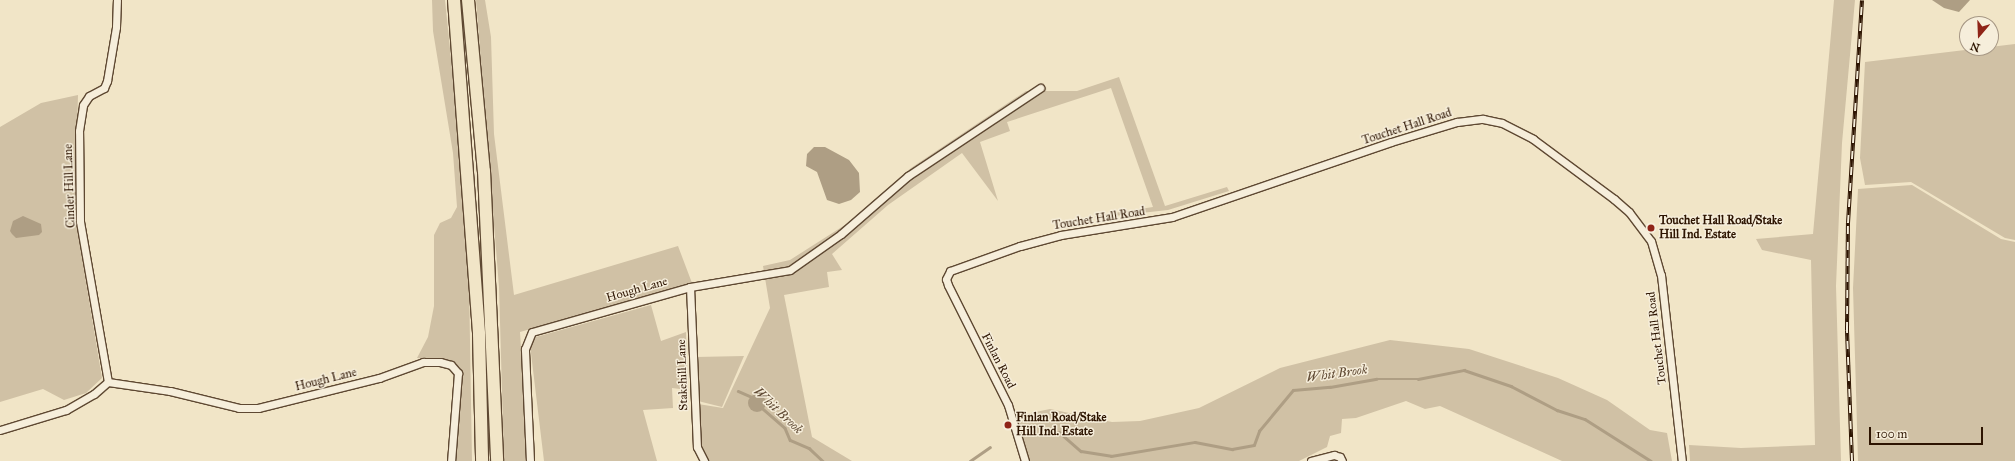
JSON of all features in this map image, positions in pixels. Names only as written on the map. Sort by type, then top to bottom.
[{"type":"highway","points":[[454,0],[479,334],[482,461]]},
{"type":"highway","points":[[468,0],[484,171],[496,461]]},
{"type":"street","name":"Cinder Hill Lane","points":[[108,382],[80,221],[79,131],[83,105],[89,96],[104,88],[107,81],[116,27],[117,0]]},
{"type":"street","points":[[690,287],[790,270],[841,234],[908,176],[1040,88]]},
{"type":"street","name":"Touchet Hall Road","points":[[947,275],[961,266],[1061,235],[1172,217],[1457,122],[1493,120],[1512,127],[1533,139],[1614,199],[1629,212],[1651,241],[1661,275],[1682,461]]},
{"type":"street","name":"Finlan Road","points":[[947,275],[948,285],[1008,405],[1025,461]]},
{"type":"street","name":"Hough Lane","points":[[530,461],[525,348],[532,332],[690,287]]},
{"type":"street","name":"Stakehill Lane","points":[[690,287],[697,447],[704,461]]},
{"type":"street","name":"Hough Lane","points":[[108,382],[170,391],[239,408],[258,408],[379,378],[423,362],[440,362],[451,365],[458,373],[451,461]]},
{"type":"street","points":[[0,430],[66,410],[94,394],[108,382]]},
{"type":"street","points":[[1310,461],[1334,455],[1341,459]]},
{"type":"shaded area","points":[[432,0],[445,0],[456,107],[469,281],[472,461],[452,461],[460,367],[441,359],[417,358],[428,337],[434,306],[434,235],[440,223],[451,218],[457,207],[453,153],[433,31]]},
{"type":"shaded area","points":[[476,0],[485,0],[491,37],[494,134],[514,295],[678,246],[692,283],[520,332],[528,461],[504,461],[499,287]]},
{"type":"shaded area","points":[[1834,0],[1855,0],[1842,143],[1836,286],[1841,461],[1690,461],[1689,445],[1741,448],[1815,445],[1811,260],[1762,250],[1756,239],[1813,234]]},
{"type":"shaded area","points":[[1932,0],[1970,0],[1959,12],[1944,8]]},
{"type":"shaded area","points":[[2015,44],[2015,240],[2005,238],[1911,182],[1865,185],[1860,158],[1865,62],[1959,51],[1959,56],[1999,56],[1999,46]]},
{"type":"shaded area","points":[[1119,77],[1165,206],[1227,187],[1229,191],[1168,210],[1096,218],[1095,216],[1153,207],[1111,88],[1007,122],[1010,131],[980,142],[998,201],[962,153],[888,205],[832,254],[842,270],[827,272],[829,287],[784,295],[812,437],[852,461],[709,461],[700,444],[698,404],[723,408],[770,308],[763,266],[790,260],[848,223],[911,168],[1026,91],[1077,91]]},
{"type":"shaded area","points":[[78,95],[75,216],[102,378],[86,393],[64,400],[43,389],[0,402],[0,127],[41,103]]},
{"type":"shaded area","points":[[814,147],[825,147],[849,160],[859,173],[860,192],[851,200],[839,204],[827,200],[817,172],[806,166],[807,154]]},
{"type":"shaded area","points":[[1912,185],[2001,239],[2015,242],[2015,461],[1858,461],[1853,288],[1858,189]]},
{"type":"shaded area","points":[[23,216],[41,224],[42,232],[39,235],[16,238],[12,234],[10,231],[13,221]]},
{"type":"shaded area","points":[[651,305],[661,341],[686,332],[688,390],[672,388],[673,408],[643,410],[657,461],[544,461],[530,345],[536,337]]},
{"type":"shaded area","points":[[1390,340],[1469,349],[1558,378],[1607,400],[1650,430],[1667,433],[1672,461],[1562,461],[1440,406],[1425,409],[1406,401],[1356,418],[1342,419],[1341,433],[1330,436],[1327,447],[1299,461],[1030,461],[1016,416],[1050,409],[1112,422],[1140,421],[1199,408],[1280,368]]},
{"type":"shaded area","points":[[744,356],[722,407],[698,401],[696,357]]},
{"type":"shaded area","points":[[757,394],[763,397],[766,403],[763,409],[757,412],[751,409],[748,403],[751,397]]},
{"type":"waterway","name":"Whit Brook","points":[[1041,435],[1059,432],[1081,451],[1111,456],[1195,442],[1232,449],[1254,445],[1259,431],[1293,390],[1330,387],[1376,379],[1418,379],[1464,370],[1511,386],[1557,410],[1585,419],[1651,461]]},
{"type":"waterway","name":"Whit Brook","points":[[738,391],[752,397]]},
{"type":"waterway","name":"Whit Brook","points":[[762,408],[785,428],[790,440],[809,448],[823,461]]},
{"type":"waterway","name":"Whit Brook","points":[[970,461],[990,447]]},
{"type":"railway","points":[[1852,461],[1847,330],[1848,223],[1862,0]]},
{"type":"place","name":"Touchet Hall Road/Stake Hill Ind. Estate","points":[[1651,228]]},
{"type":"place","name":"Finlan Road/Stake Hill Ind. Estate","points":[[1008,425]]}]
